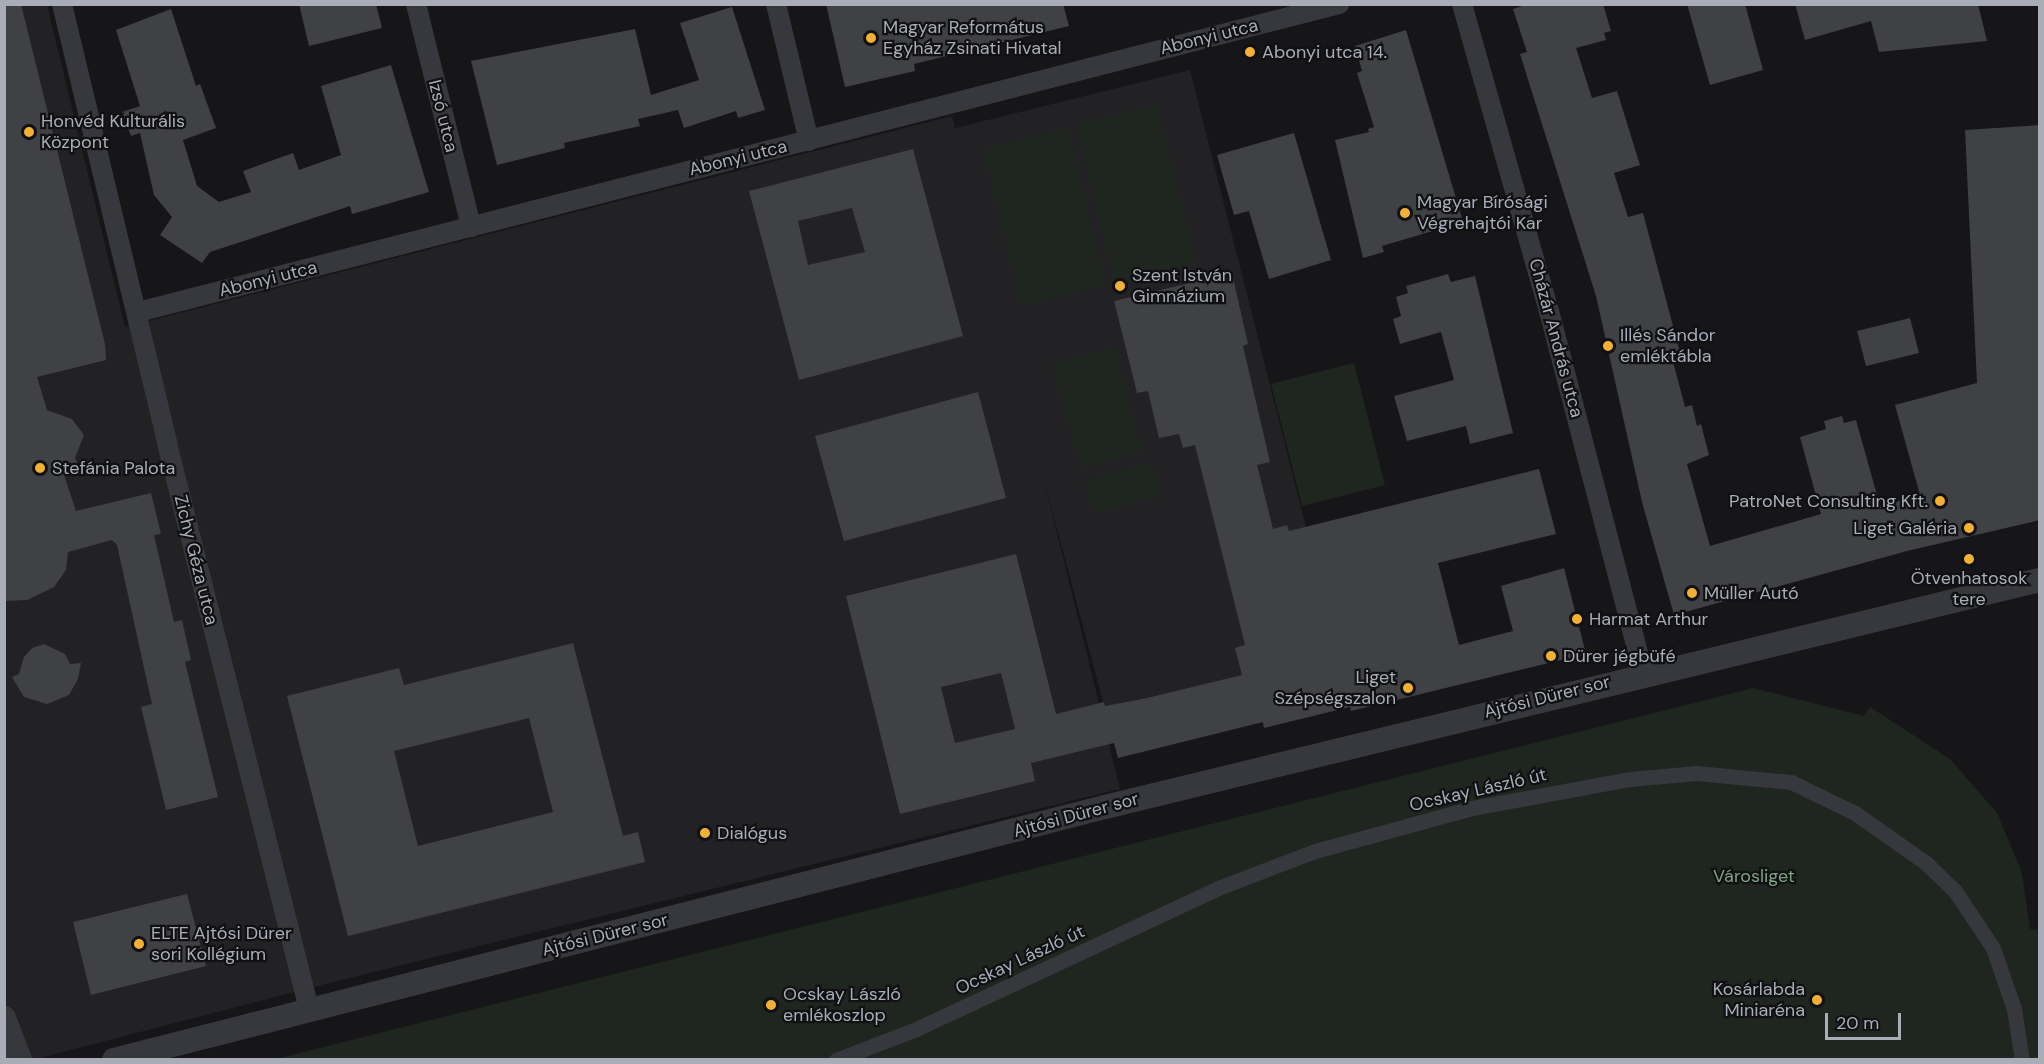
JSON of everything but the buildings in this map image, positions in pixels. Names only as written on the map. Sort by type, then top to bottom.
[{"type":"street","name":"Zichy Géza utca","points":[[62,4],[236,721],[309,1009]]},
{"type":"street","name":"Izsó utca","points":[[416,4],[471,227]]},
{"type":"street","points":[[776,4],[809,141]]},
{"type":"street","name":"Abonyi utca","points":[[138,312],[809,141],[1014,85],[1339,4]]},
{"type":"street","name":"Cházár András utca","points":[[1462,4],[1549,311],[1643,673]]},
{"type":"street","name":"Ajtósi Dürer sor","points":[[114,1059],[1643,673],[2040,580]]},
{"type":"street","name":"Ocskay László út","points":[[836,1059],[916,1029],[1218,888],[1315,851],[1472,808],[1630,779],[1697,773],[1791,782],[1855,813],[1926,863],[1955,891],[1993,948],[2014,1009],[2022,1059]]},
{"type":"street","points":[[4,1018],[20,1059]]},
{"type":"shaded area","points":[[5,5],[47,5],[125,327],[952,116],[955,128],[1190,70],[1306,527],[1264,728],[1262,722],[1118,758],[1044,480],[1120,789],[333,982],[36,1059],[5,1060]]},
{"type":"green space","points":[[1157,104],[1196,263],[1114,282],[1076,124]]},
{"type":"green space","points":[[1068,128],[1106,284],[1021,305],[983,149]]},
{"type":"green space","points":[[1114,347],[1142,452],[1081,468],[1052,364]]},
{"type":"green space","points":[[1354,363],[1385,485],[1302,506],[1271,384]]},
{"type":"green space","points":[[1152,463],[1161,496],[1093,514],[1085,480]]},
{"type":"green space","name":"Városliget","points":[[1753,688],[1864,716],[1870,707],[1950,759],[1997,813],[2022,873],[2030,929],[2039,930],[2039,1059],[272,1060]]},
{"type":"place","name":"Magyar Református Egyház Zsinati Hivatal","points":[[871,38]]},
{"type":"place","name":"Abonyi utca 14.","points":[[1250,52]]},
{"type":"place","name":"Honvéd Kulturális Központ","points":[[29,132]]},
{"type":"place","name":"Magyar Bírósági Végrehajtói Kar","points":[[1405,213]]},
{"type":"place","name":"Szent István Gimnázium","points":[[1120,286]]},
{"type":"place","name":"Illés Sándor emléktábla","points":[[1608,346]]},
{"type":"place","name":"Stefánia Palota","points":[[40,468]]},
{"type":"place","name":"PatroNet Consulting Kft.","points":[[1940,501]]},
{"type":"place","name":"Liget Galéria","points":[[1969,528]]},
{"type":"place","name":"Ötvenhatosok tere","points":[[1969,559]]},
{"type":"place","name":"Müller Autó","points":[[1692,593]]},
{"type":"place","name":"Harmat Arthur","points":[[1577,619]]},
{"type":"place","name":"Dürer jégbüfé","points":[[1551,656]]},
{"type":"place","name":"Liget Szépségszalon","points":[[1408,688]]},
{"type":"place","name":"Dialógus","points":[[705,833]]},
{"type":"place","name":"ELTE Ajtósi Dürer sori Kollégium","points":[[139,944]]},
{"type":"place","name":"Kosárlabda Miniaréna","points":[[1817,1000]]},
{"type":"place","name":"Ocskay László emlékoszlop","points":[[771,1005]]}]
